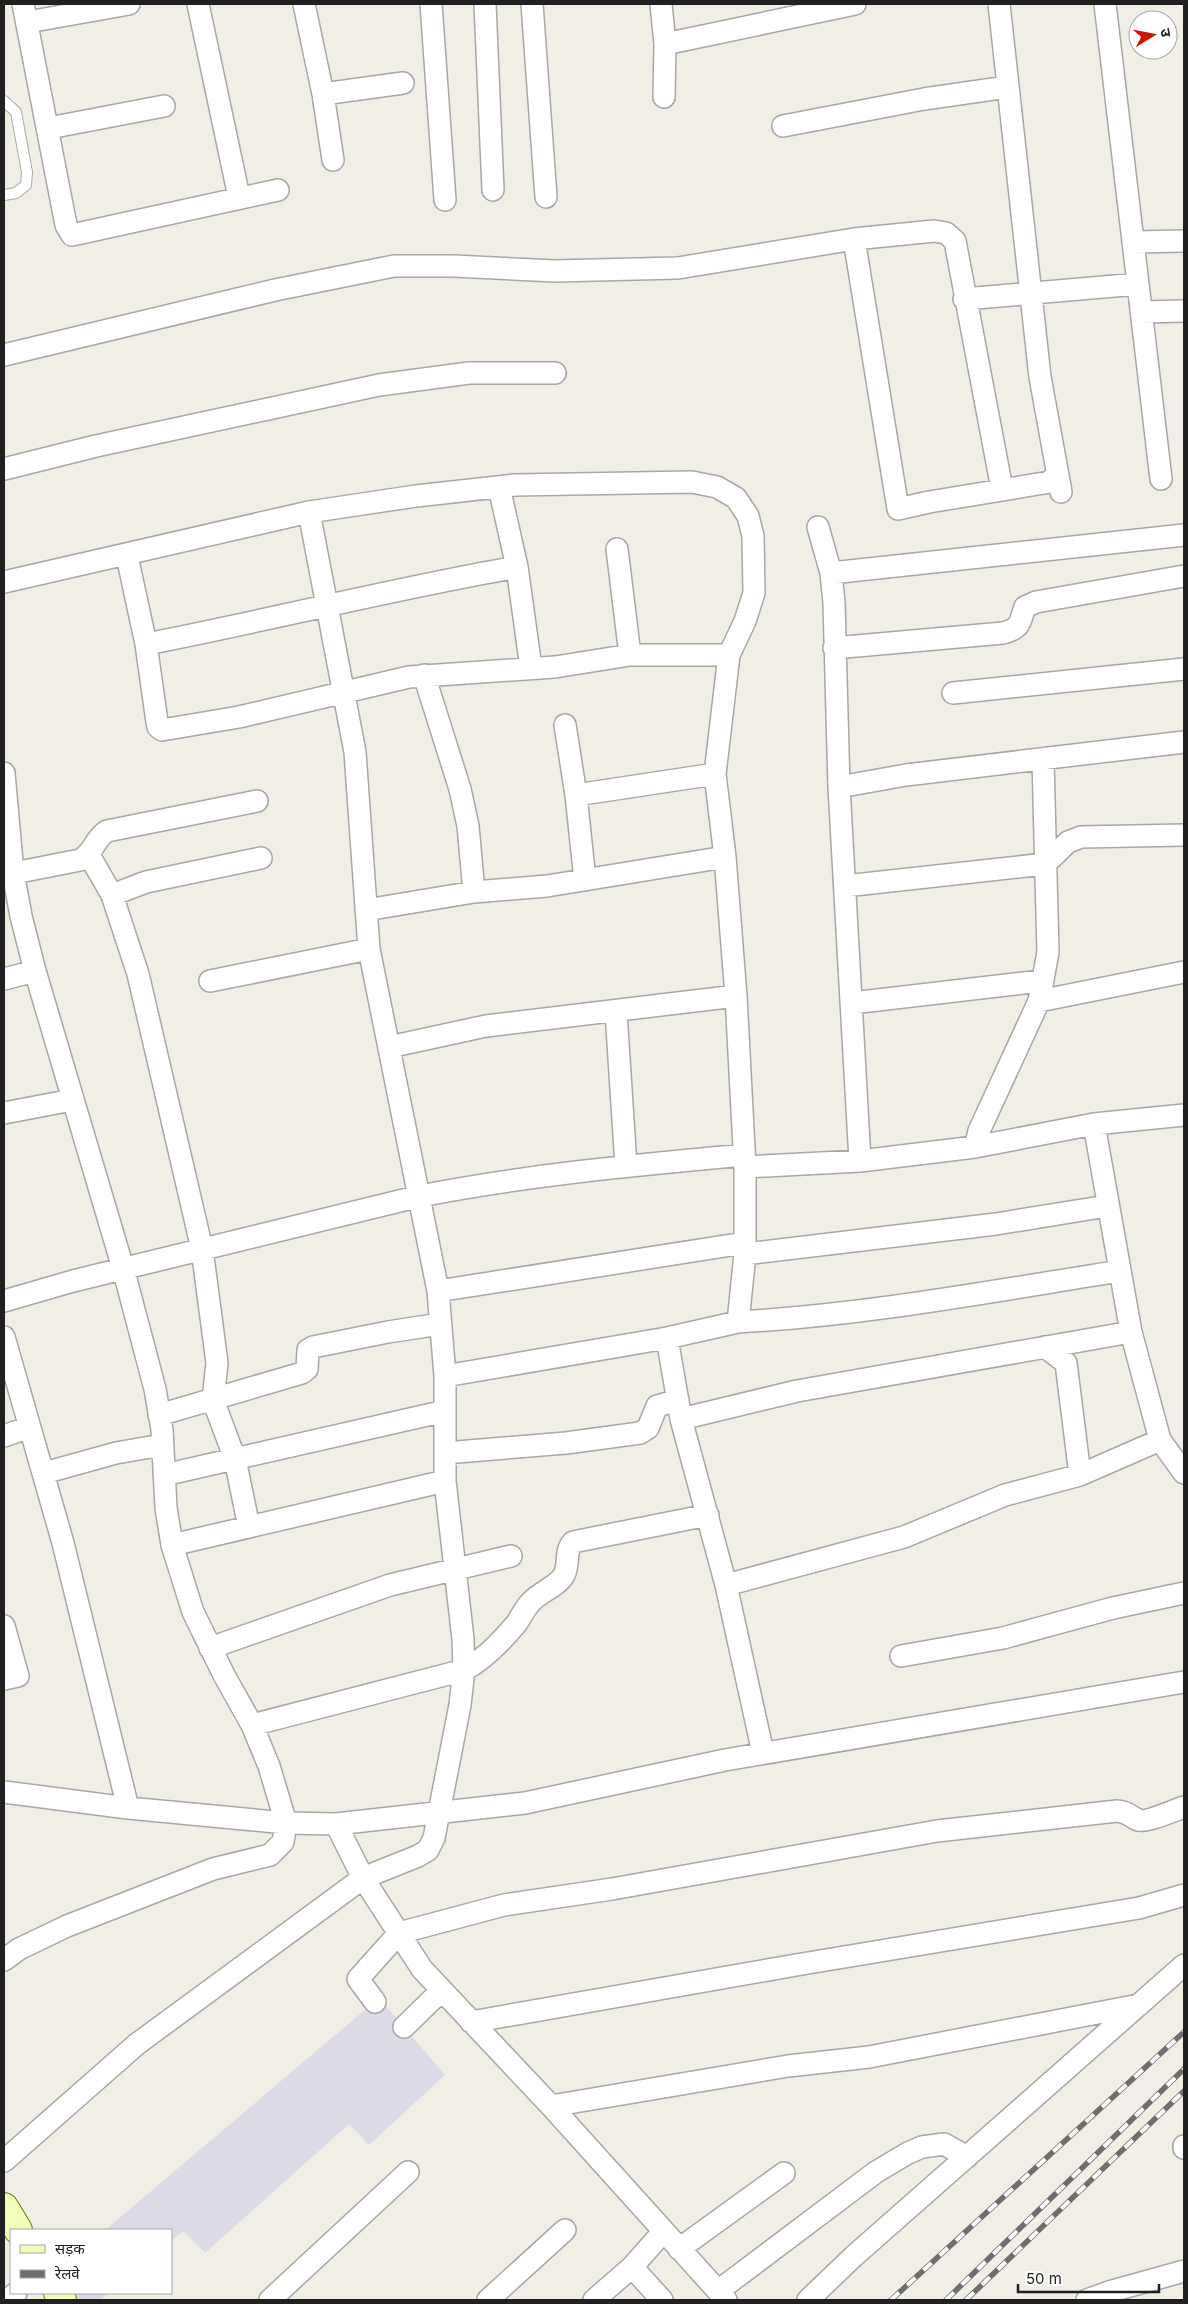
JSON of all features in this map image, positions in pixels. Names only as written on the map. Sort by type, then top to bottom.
[{"type":"street","points":[[129,4],[25,13],[49,128],[66,225],[72,234],[278,190]]},
{"type":"street","points":[[198,4],[239,197]]},
{"type":"street","points":[[304,4],[323,94],[333,160]]},
{"type":"street","points":[[431,4],[445,200]]},
{"type":"street","points":[[485,4],[493,190]]},
{"type":"street","points":[[532,4],[546,197]]},
{"type":"street","points":[[661,4],[665,44],[664,97]]},
{"type":"street","points":[[665,44],[854,4]]},
{"type":"street","points":[[854,239],[898,509],[1002,489],[1050,482],[1059,483],[1040,377],[999,4]]},
{"type":"street","points":[[1105,4],[1161,479]]},
{"type":"street","points":[[323,94],[403,83]]},
{"type":"street","points":[[783,126],[924,99],[1007,87]]},
{"type":"street","points":[[49,128],[164,106]]},
{"type":"street","points":[[4,355],[275,290],[394,266],[454,266],[555,271],[678,268],[854,239],[934,231],[946,233],[955,241],[964,299],[1002,489]]},
{"type":"street","points":[[1133,242],[1184,241]]},
{"type":"street","points":[[964,299],[1138,284]]},
{"type":"street","points":[[1142,312],[1184,311]]},
{"type":"street","points":[[4,469],[96,446],[379,385],[469,373],[555,373]]},
{"type":"street","points":[[4,582],[127,556],[309,512],[499,487],[692,482],[717,487],[736,498],[748,516],[753,536],[754,593],[745,621],[729,655],[715,774],[726,857],[736,996],[744,1161],[745,1249],[738,1322]]},
{"type":"street","points":[[499,487],[517,567],[531,668]]},
{"type":"street","points":[[4,2161],[137,2044],[363,1878],[428,1850],[434,1838],[460,1705],[464,1670],[455,1569],[450,1545],[444,1481],[444,1376],[438,1291],[369,950],[355,752],[309,512]]},
{"type":"street","points":[[818,527],[831,573],[839,787],[860,1161]]},
{"type":"street","points":[[831,573],[1184,535]]},
{"type":"street","points":[[617,549],[630,655]]},
{"type":"street","points":[[127,556],[146,644],[156,722],[162,730],[239,717],[409,676],[531,668],[630,655],[729,655]]},
{"type":"street","points":[[146,644],[326,607],[429,583],[517,567]]},
{"type":"street","points":[[834,648],[1003,633],[1015,630],[1020,624],[1026,607],[1036,602],[1184,576]]},
{"type":"street","points":[[953,693],[1184,669]]},
{"type":"street","points":[[424,675],[460,789],[468,826],[474,892]]},
{"type":"street","points":[[565,725],[576,795],[585,880]]},
{"type":"street","points":[[839,787],[906,775],[1184,742]]},
{"type":"street","points":[[975,1147],[979,1131],[1040,991],[1048,952],[1043,760]]},
{"type":"street","points":[[4,773],[9,874],[72,1100],[123,1268],[153,1380],[159,1415],[172,1545],[193,1612],[210,1648],[252,1725],[269,1766],[286,1824],[283,1842],[270,1855],[213,1869],[67,1926],[19,1949],[4,1960]]},
{"type":"street","points":[[576,795],[715,774]]},
{"type":"street","points":[[9,874],[80,860],[89,855],[99,836],[107,831],[257,801]]},
{"type":"street","points":[[845,886],[1045,864],[1068,842],[1081,837],[1184,835]]},
{"type":"street","points":[[89,855],[112,895],[138,974],[202,1249],[217,1363],[213,1400],[235,1459],[249,1526]]},
{"type":"street","points":[[366,910],[474,892],[547,886],[726,857]]},
{"type":"street","points":[[112,895],[146,882],[261,858]]},
{"type":"street","points":[[210,981],[369,950]]},
{"type":"street","points":[[4,979],[35,971]]},
{"type":"street","points":[[852,1004],[1040,991],[1184,972]]},
{"type":"street","points":[[389,1047],[486,1026],[616,1012],[736,996]]},
{"type":"street","points":[[616,1012],[626,1166]]},
{"type":"street","points":[[4,1114],[72,1100]]},
{"type":"street","points":[[4,1301],[123,1268],[460,1188],[626,1166],[744,1161],[860,1161],[975,1147],[1094,1124],[1184,1115]]},
{"type":"street","points":[[1094,1124],[1107,1206],[1131,1332],[1160,1440],[1184,1473]]},
{"type":"street","points":[[438,1291],[745,1249],[996,1224],[1107,1206]]},
{"type":"street","points":[[444,1376],[667,1338],[738,1322],[823,1315],[1120,1271]]},
{"type":"street","points":[[159,1415],[302,1373],[307,1369],[308,1350],[313,1347],[440,1324]]},
{"type":"street","points":[[445,1453],[566,1443],[640,1432],[648,1428],[657,1406],[680,1410],[1131,1332]]},
{"type":"street","points":[[4,1337],[44,1473],[128,1808]]},
{"type":"street","points":[[667,1338],[680,1410],[726,1585],[763,1753]]},
{"type":"street","points":[[1045,1347],[1066,1363],[1080,1475]]},
{"type":"street","points":[[164,1475],[445,1412]]},
{"type":"street","points":[[4,1436],[29,1427]]},
{"type":"street","points":[[726,1585],[904,1537],[1005,1495],[1080,1475],[1160,1440]]},
{"type":"street","points":[[44,1473],[116,1453],[162,1445]]},
{"type":"street","points":[[172,1545],[444,1481]]},
{"type":"street","points":[[252,1725],[464,1670],[480,1660],[498,1643],[516,1624],[530,1603],[560,1580],[565,1573],[568,1548],[573,1542],[708,1515]]},
{"type":"street","points":[[210,1648],[390,1585],[511,1556]]},
{"type":"street","points":[[901,1656],[1003,1638],[1113,1608],[1184,1593]]},
{"type":"street","points":[[4,1626],[18,1676],[4,1679]]},
{"type":"street","points":[[4,1792],[128,1808],[286,1824],[336,1824],[525,1804],[763,1753],[1184,1682]]},
{"type":"street","points":[[375,2002],[358,1979],[398,1933],[504,1905],[937,1831],[1117,1811],[1126,1811],[1138,1820],[1145,1820],[1184,1808]]},
{"type":"street","points":[[336,1824],[363,1878],[422,1968],[551,2106],[722,2296],[876,2172],[922,2147],[944,2144],[967,2157]]},
{"type":"street","points":[[472,2022],[684,1984],[1139,1908],[1184,1895]]},
{"type":"street","points":[[808,2300],[854,2256],[1184,1965]]},
{"type":"street","points":[[404,2027],[442,1990]]},
{"type":"street","points":[[551,2106],[778,2068],[868,2057],[1139,2005]]},
{"type":"street","points":[[270,2300],[408,2172]]},
{"type":"street","points":[[679,2249],[784,2173]]},
{"type":"street","points":[[4,2207],[17,2229]]},
{"type":"street","points":[[488,2300],[565,2230]]},
{"type":"street","points":[[594,2300],[632,2267],[663,2232]]},
{"type":"street","points":[[632,2267],[662,2300]]},
{"type":"street","points":[[1087,2300],[1113,2295],[1184,2271]]},
{"type":"lane","points":[[4,101],[16,112],[27,172],[26,185],[16,193],[4,195]]},
{"type":"shaded area","points":[[379,1998],[445,2075],[369,2145],[349,2124],[205,2253],[183,2231],[172,2240],[172,2229],[106,2229]]},
{"type":"shaded area","points":[[59,2294],[108,2294],[100,2300],[62,2300]]},
{"type":"railway","points":[[891,2300],[1184,2032]]},
{"type":"railway","points":[[946,2300],[1184,2069]]},
{"type":"railway","points":[[966,2300],[1184,2091]]}]
